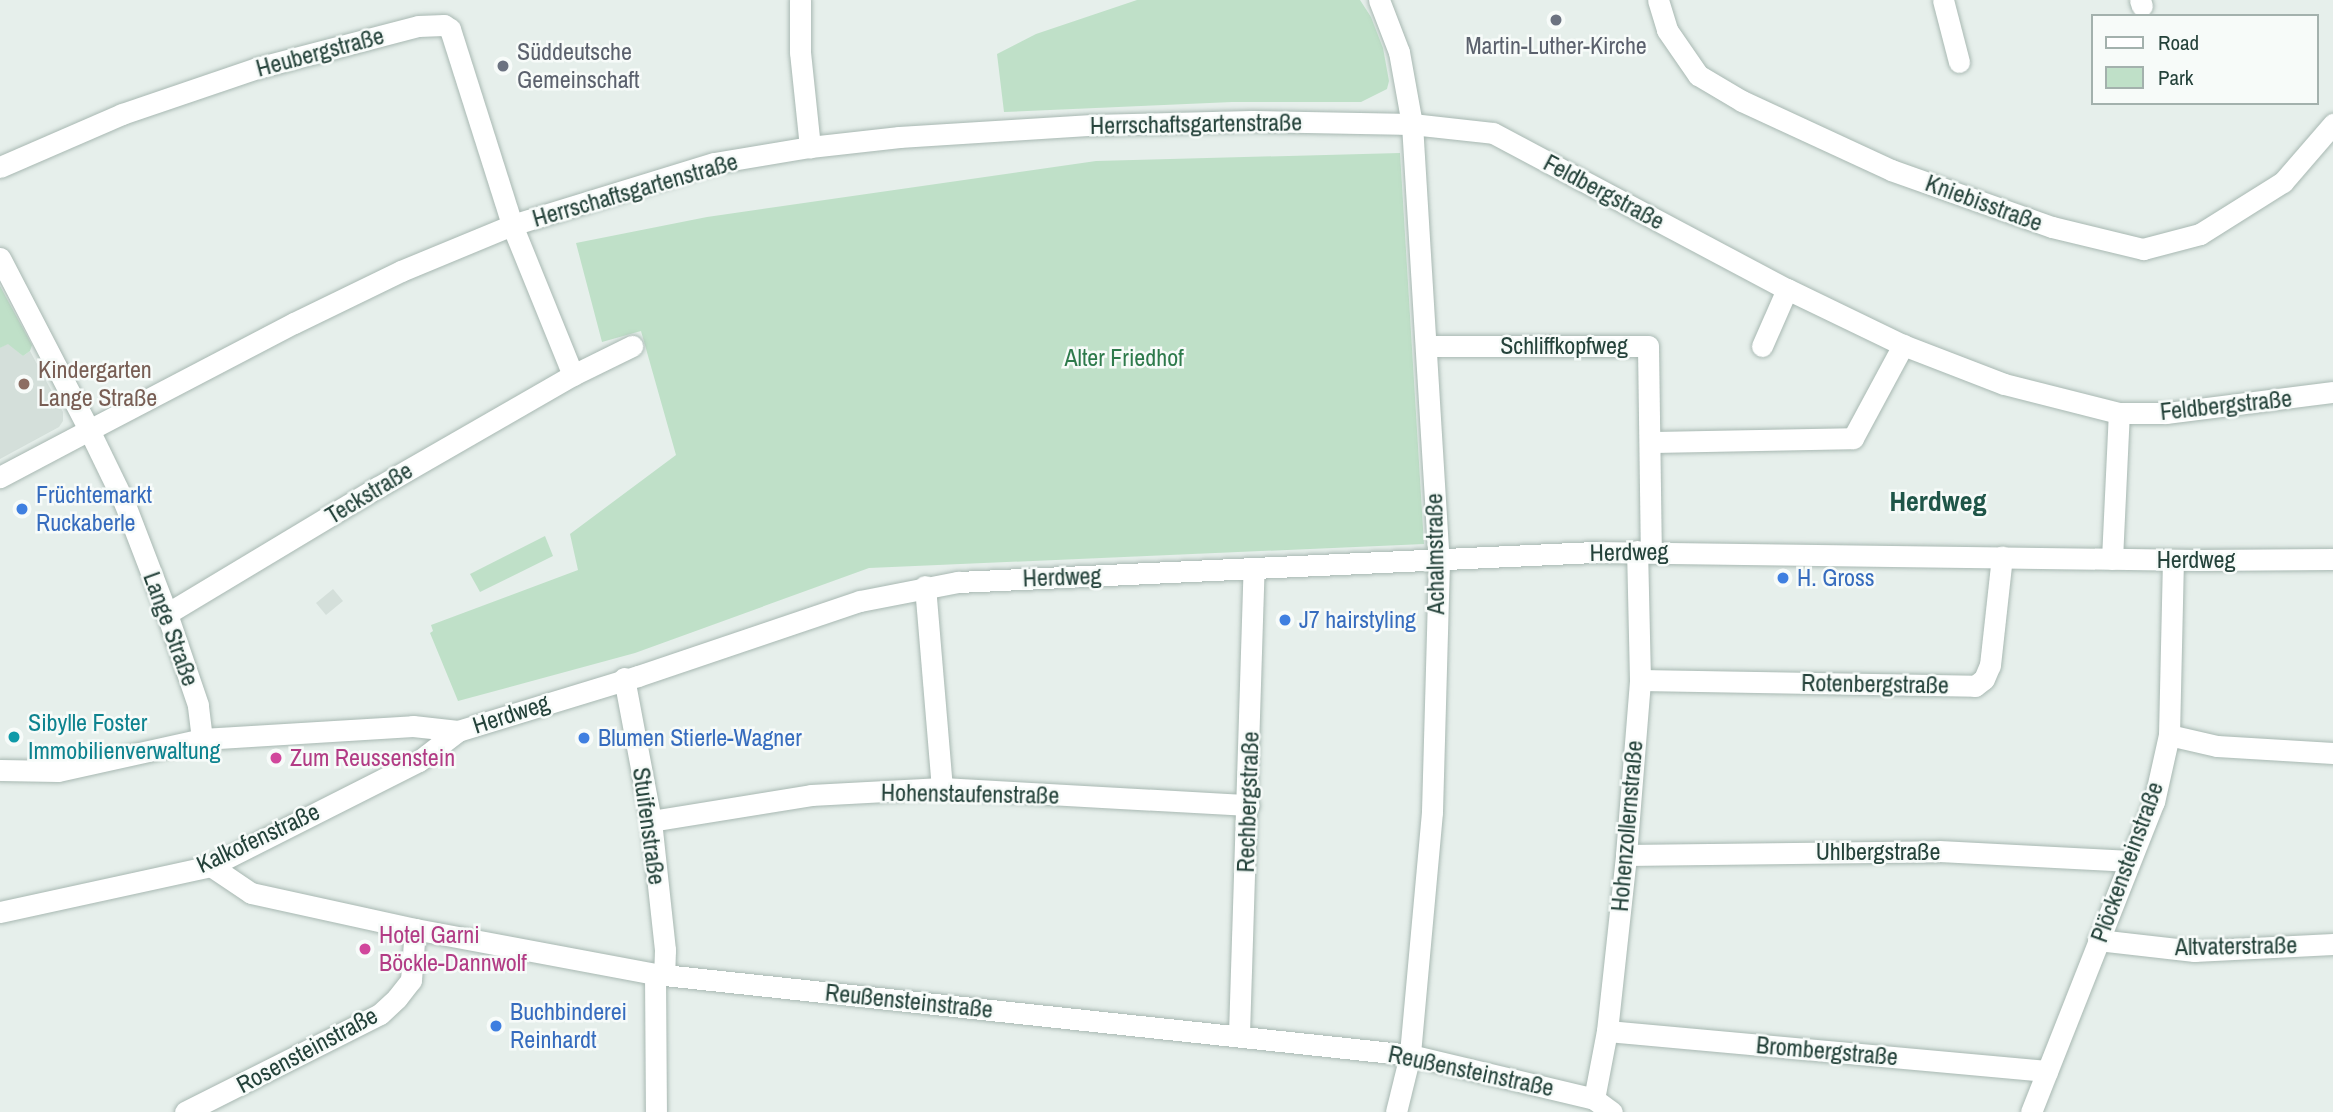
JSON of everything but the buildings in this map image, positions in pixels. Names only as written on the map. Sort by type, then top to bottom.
[{"type":"street","points":[[800,0],[800,52],[810,147]]},
{"type":"street","name":"Achalmstraße","points":[[1378,0],[1399,52],[1412,124],[1439,561],[1432,812],[1410,1055],[1396,1112]]},
{"type":"street","name":"Kniebisstraße","points":[[1658,0],[1667,30],[1698,75],[1742,101],[1891,170],[2052,228],[2143,249],[2200,234],[2283,182],[2333,124]]},
{"type":"street","points":[[1943,0],[1959,62]]},
{"type":"street","name":"Heubergstraße","points":[[0,166],[188,89],[367,38],[418,26],[444,25],[450,29],[512,225]]},
{"type":"street","name":"Herrschaftsgartenstraße","points":[[0,477],[294,323],[401,271],[512,225],[715,163],[810,147],[899,137],[1091,125],[1252,121],[1412,124]]},
{"type":"street","name":"Feldbergstraße","points":[[1412,124],[1493,133],[1787,289],[1903,345],[2004,384],[2119,413],[2166,413],[2333,392]]},
{"type":"street","points":[[512,225],[573,375]]},
{"type":"street","name":"Lange Straße","points":[[0,258],[124,502],[198,705],[202,739]]},
{"type":"street","points":[[1762,346],[1787,289]]},
{"type":"street","points":[[1651,442],[1853,438],[1903,345]]},
{"type":"street","name":"Teckstraße","points":[[167,614],[378,487],[573,375],[632,346]]},
{"type":"street","name":"Schliffkopfweg","points":[[1426,346],[1648,346],[1651,442],[1644,551]]},
{"type":"street","points":[[2112,559],[2119,413]]},
{"type":"street","name":"Herdweg","points":[[0,770],[58,771],[202,739],[413,726],[458,731],[860,601],[925,586],[970,581],[1644,551],[2173,560],[2333,559]]},
{"type":"street","name":"Hohenzollernstraße","points":[[1594,1099],[1607,1031],[1626,855],[1640,680],[1644,551]]},
{"type":"street","name":"Rotenbergstraße","points":[[1640,680],[1975,686],[1984,679],[1990,666],[2002,557]]},
{"type":"street","name":"Plöckensteinstraße","points":[[2031,1112],[2154,802],[2169,735],[2173,560]]},
{"type":"street","name":"Rechbergstraße","points":[[1239,1034],[1249,805],[1254,569]]},
{"type":"street","points":[[925,586],[942,788]]},
{"type":"street","name":"Stuifenstraße","points":[[624,678],[651,821],[665,950],[660,975],[656,1112]]},
{"type":"street","name":"Kalkofenstraße","points":[[0,912],[211,866],[419,761],[458,731]]},
{"type":"street","points":[[2169,735],[2217,746],[2333,753]]},
{"type":"street","name":"Hohenstaufenstraße","points":[[651,821],[811,795],[942,788],[1249,805]]},
{"type":"street","name":"Uhlbergstraße","points":[[1626,855],[1939,851],[2130,861]]},
{"type":"street","name":"Reußensteinstraße","points":[[211,866],[251,893],[415,929],[660,975],[1239,1034],[1410,1055],[1594,1099],[1612,1112]]},
{"type":"street","name":"Rosensteinstraße","points":[[185,1112],[380,1014],[397,999],[411,980],[415,929]]},
{"type":"street","name":"Altvaterstraße","points":[[2098,940],[2194,951],[2333,944]]},
{"type":"street","name":"Brombergstraße","points":[[1607,1031],[2047,1071]]},
{"type":"shaded area","name":"Kindergarten Lange Straße","points":[[8,343],[23,356],[30,351],[63,412],[63,421],[59,427],[0,459],[0,348]]},
{"type":"shaded area","points":[[333,589],[343,601],[326,615],[316,603]]},
{"type":"green space","points":[[1137,0],[1360,0],[1371,17],[1383,48],[1389,81],[1387,89],[1361,102],[1232,102],[1004,112],[997,54],[1036,34]]},
{"type":"green space","name":"Alter Friedhof","points":[[1400,153],[1424,544],[869,568],[635,653],[458,701],[430,633],[433,631],[431,625],[578,570],[570,534],[676,455],[641,331],[602,342],[576,243],[707,217],[1096,161]]},
{"type":"green space","points":[[0,286],[32,345],[30,351],[23,356],[8,344],[0,348]]},
{"type":"green space","points":[[545,536],[553,556],[480,592],[470,574]]},
{"type":"place","name":"Martin-Luther-Kirche","points":[[1556,20]]},
{"type":"place","name":"Süddeutsche Gemeinschaft","points":[[503,66]]},
{"type":"place","name":"Kindergarten Lange Straße","points":[[24,384]]},
{"type":"place","name":"Früchtemarkt Ruckaberle","points":[[22,509]]},
{"type":"place","name":"H. Gross","points":[[1783,578]]},
{"type":"place","name":"J7 hairstyling","points":[[1285,620]]},
{"type":"place","name":"Sibylle Foster Immobilienverwaltung","points":[[14,737]]},
{"type":"place","name":"Blumen Stierle-Wagner","points":[[584,738]]},
{"type":"place","name":"Zum Reussenstein","points":[[276,758]]},
{"type":"place","name":"Hotel Garni Böckle-Dannwolf","points":[[365,949]]},
{"type":"place","name":"Buchbinderei Reinhardt","points":[[496,1026]]},
{"type":"district","name":"Herdweg","points":[[1938,501]]}]
